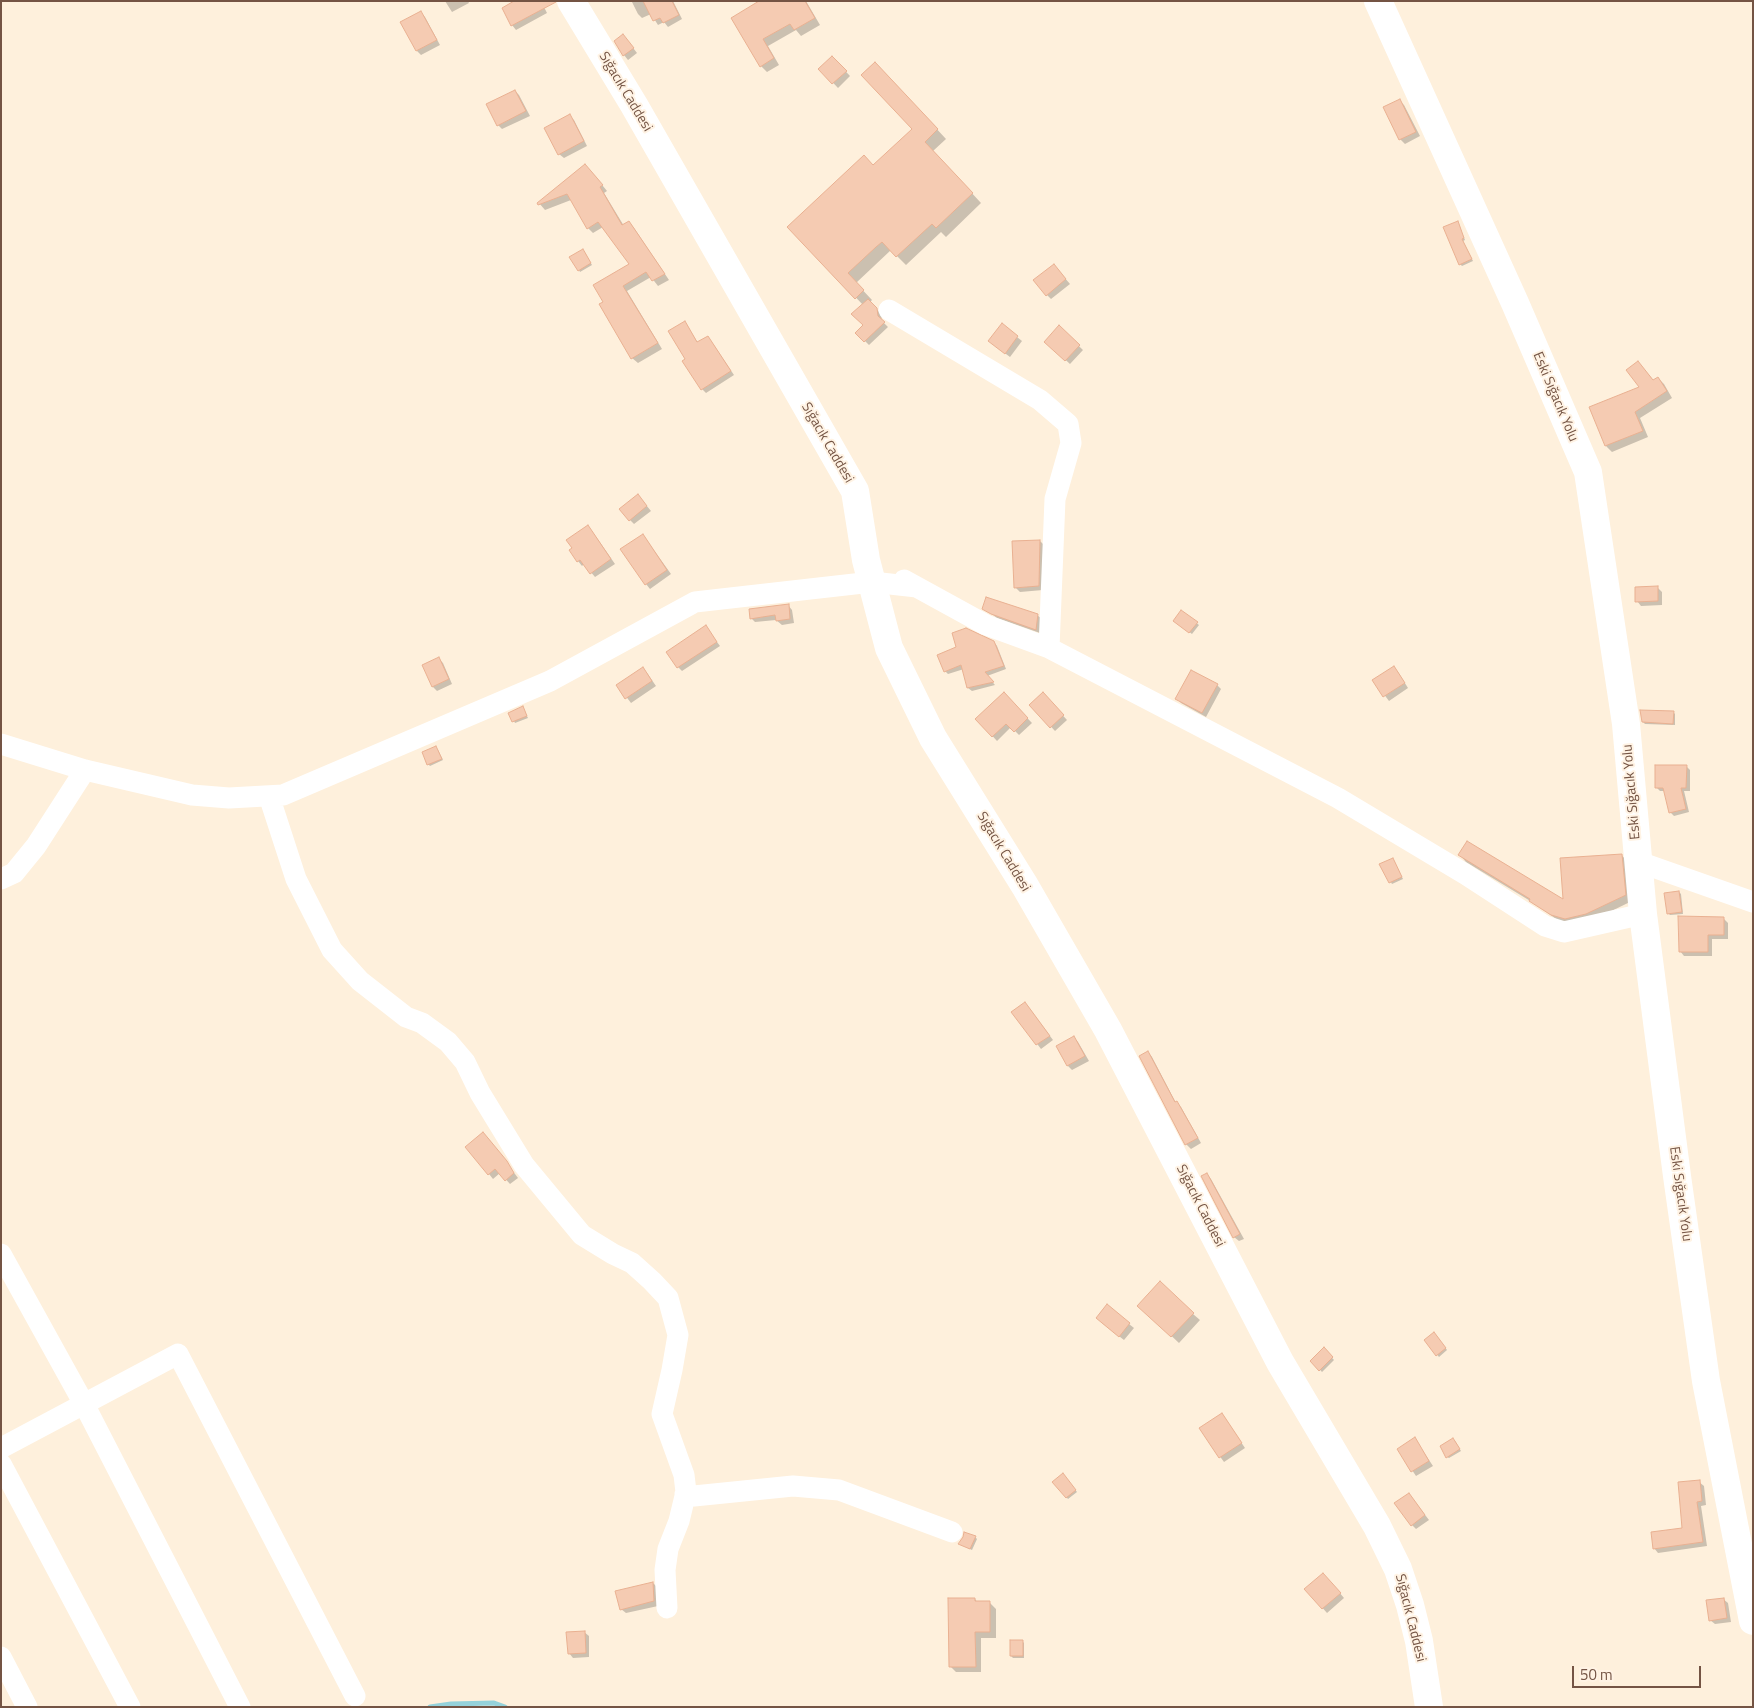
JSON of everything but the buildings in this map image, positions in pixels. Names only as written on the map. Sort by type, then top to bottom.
[{"type":"street","name":"Sığacık Caddesi","points":[[571,1],[855,491],[869,571],[889,648],[934,738],[1024,886],[1108,1030],[1280,1362],[1377,1526],[1398,1569],[1410,1605],[1419,1641],[1429,1707]]},
{"type":"street","name":"Eski Sığacık Yolu","points":[[1378,1],[1515,303],[1588,472],[1626,724],[1643,914],[1706,1380],[1753,1621]]},
{"type":"street","points":[[889,310],[1040,400],[1068,424],[1071,443],[1055,499],[1049,648]]},
{"type":"street","points":[[1,744],[85,770],[192,795],[229,798],[283,795],[550,681],[695,602],[869,571],[917,587],[986,625],[1049,648],[1338,798],[1465,874],[1545,926],[1564,932],[1643,914]]},
{"type":"street","points":[[1,878],[14,873],[36,846],[85,770]]},
{"type":"street","points":[[269,796],[296,879],[332,950],[360,981],[406,1017],[422,1023],[435,1031],[453,1046],[465,1062],[480,1093],[524,1165],[582,1235],[613,1254],[632,1262],[668,1298],[678,1335],[662,1414],[684,1475],[685,1494],[679,1521],[667,1556],[665,1587],[667,1608]]},
{"type":"street","points":[[1639,862],[1753,902]]},
{"type":"street","points":[[1,1254],[84,1404],[240,1707]]},
{"type":"street","points":[[1,1448],[178,1354],[355,1696]]},
{"type":"street","points":[[1,1464],[130,1707]]},
{"type":"street","points":[[685,1494],[694,1496],[793,1486],[839,1490],[952,1532]]},
{"type":"street","points":[[1,1657],[27,1707]]},
{"type":"waterway","points":[[430,1707],[451,1704],[494,1703],[505,1707]]}]
